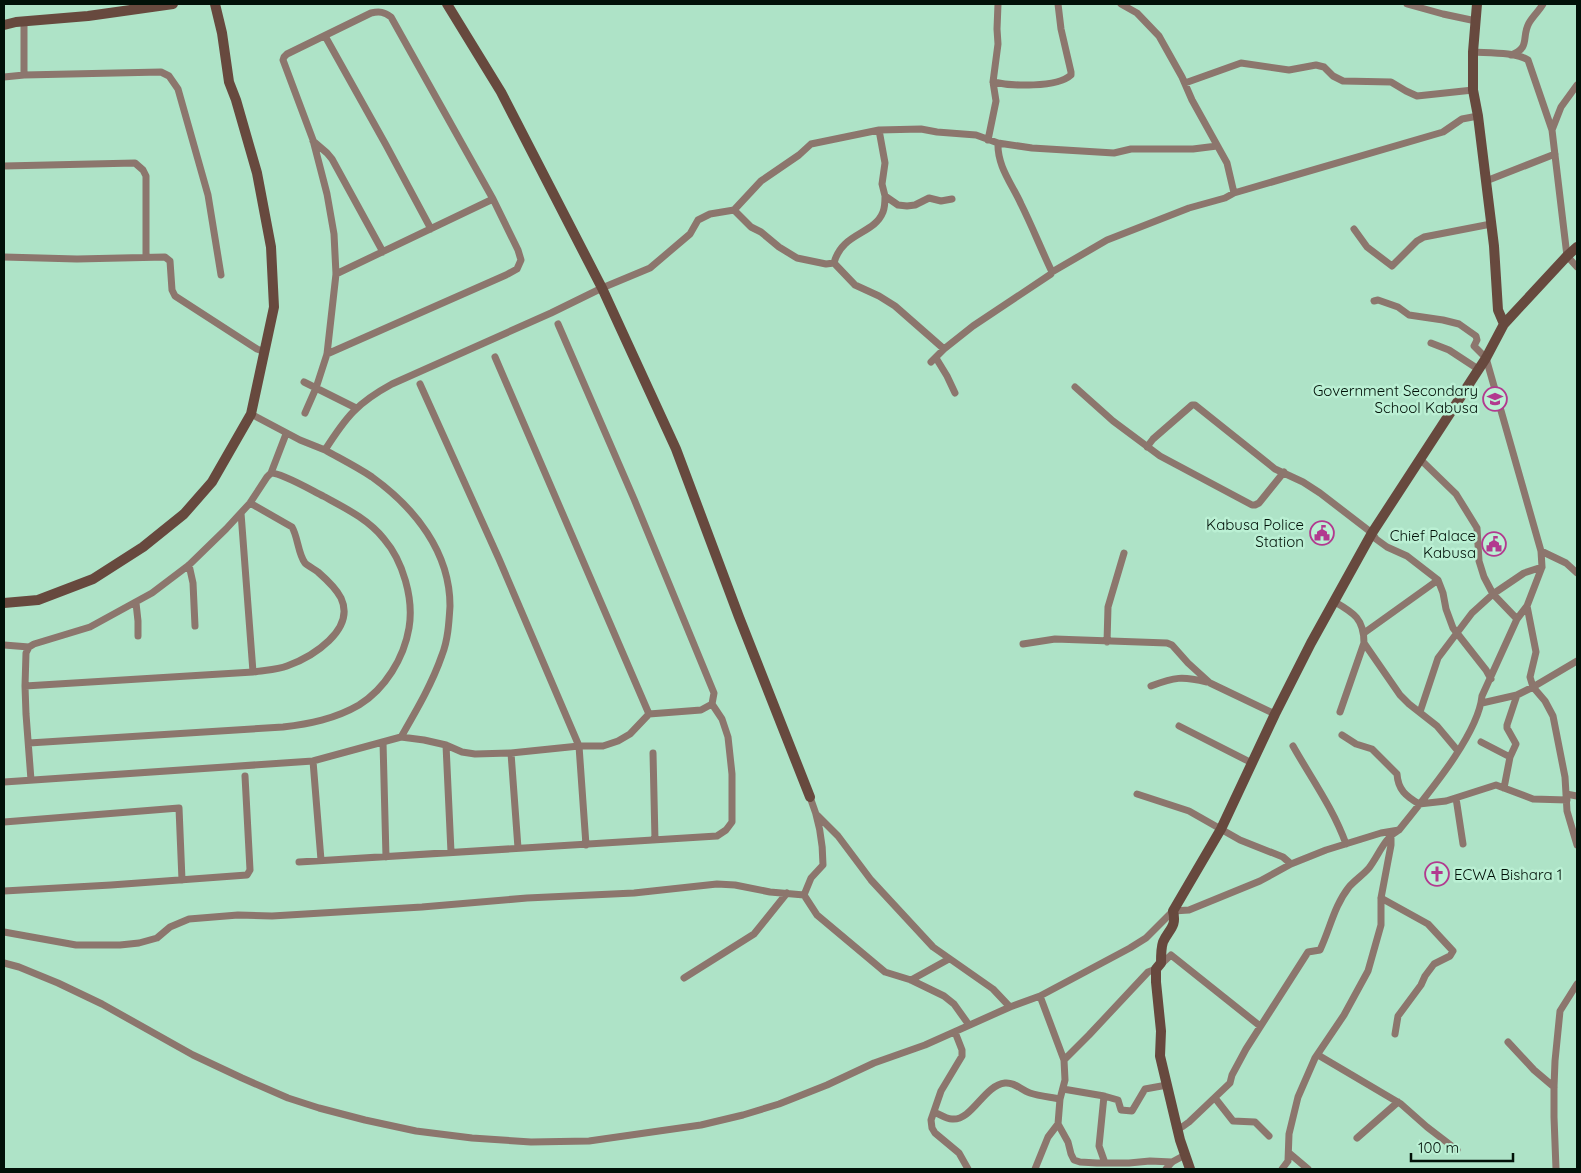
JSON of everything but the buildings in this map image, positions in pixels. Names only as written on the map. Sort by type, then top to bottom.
[{"type":"street","points":[[4,25],[16,22],[174,4]]},
{"type":"street","points":[[4,603],[38,600],[93,579],[143,547],[184,514],[212,482],[251,414],[274,307],[271,247],[257,173],[229,82],[222,33],[215,4]]},
{"type":"street","points":[[447,4],[501,92],[602,288],[676,449],[739,617],[817,815],[823,846],[823,865],[811,878],[804,895]]},
{"type":"street","points":[[988,140],[995,107],[993,82],[998,44],[998,4]]},
{"type":"street","points":[[993,82],[1007,85],[1026,85],[1065,80],[1070,75],[1058,4]]},
{"type":"street","points":[[1122,4],[1137,14],[1159,36],[1227,163],[1234,193]]},
{"type":"street","points":[[1407,4],[1443,14],[1476,20]]},
{"type":"street","points":[[1477,4],[1473,52],[1473,90],[1491,224],[1498,310],[1504,324]]},
{"type":"street","points":[[1511,55],[1524,47],[1527,26],[1543,4]]},
{"type":"street","points":[[305,412],[316,388],[327,354],[336,274],[334,234],[327,194],[313,140],[283,60],[287,54],[371,13],[377,11],[384,12],[391,17],[493,199],[521,260],[517,269],[506,275],[327,354]]},
{"type":"street","points":[[24,22],[24,75]]},
{"type":"street","points":[[325,36],[431,229]]},
{"type":"street","points":[[1473,52],[1511,55],[1528,60],[1552,130],[1567,256],[1577,267]]},
{"type":"street","points":[[1185,83],[1241,63],[1289,70],[1316,65],[1324,67],[1333,76],[1343,81],[1391,82],[1417,96],[1473,90]]},
{"type":"street","points":[[4,77],[161,72],[169,76],[178,89],[208,195],[222,275]]},
{"type":"street","points":[[1552,130],[1561,107],[1577,85]]},
{"type":"street","points":[[955,394],[947,376],[933,360],[973,326],[1052,272],[1107,240],[1189,208],[1224,198],[1234,193],[1444,132],[1462,119],[1478,116]]},
{"type":"street","points":[[325,450],[356,408],[373,394],[602,288],[650,268],[690,234],[698,220],[704,216],[734,210],[761,181],[812,144],[880,130],[921,129],[976,135],[998,143],[1032,148],[1114,153],[1131,150],[1193,149],[1217,146]]},
{"type":"street","points":[[834,263],[841,246],[878,219],[884,210],[885,196],[882,184],[885,163],[880,130]]},
{"type":"street","points":[[313,140],[332,159],[383,252]]},
{"type":"street","points":[[998,143],[998,152],[1005,175],[1020,201],[1052,272]]},
{"type":"street","points":[[1486,181],[1555,154]]},
{"type":"street","points":[[4,166],[136,163],[146,176],[146,257]]},
{"type":"street","points":[[885,196],[898,205],[907,206],[929,198],[941,201],[952,199]]},
{"type":"street","points":[[336,274],[493,199]]},
{"type":"street","points":[[734,210],[751,227],[797,258],[826,264],[834,263]]},
{"type":"street","points":[[1354,229],[1367,247],[1392,266],[1417,241],[1424,237],[1491,224]]},
{"type":"street","points":[[4,963],[19,967],[102,1004],[194,1055],[288,1098],[365,1120],[416,1131],[472,1138],[531,1142],[589,1142],[701,1125],[743,1115],[827,1086],[874,1063],[922,1046],[1010,1007],[1040,996],[1146,938],[1173,911],[1221,829],[1311,643],[1372,533],[1486,358],[1504,324],[1577,247]]},
{"type":"street","points":[[4,257],[84,259],[162,256],[170,261],[172,290],[179,300],[257,349],[265,352]]},
{"type":"street","points":[[834,263],[855,285],[879,296],[894,306],[944,349]]},
{"type":"street","points":[[1177,1128],[1189,1122],[1230,1083],[1232,1075],[1260,1026],[1308,952],[1320,950],[1333,914],[1348,888],[1369,868],[1382,846],[1389,837],[1399,830],[1458,751],[1472,727],[1482,703],[1482,696],[1518,619],[1527,606],[1542,567],[1541,551],[1486,358],[1474,346],[1477,340],[1476,336],[1459,324],[1409,315],[1398,307],[1374,300]]},
{"type":"street","points":[[299,862],[717,836],[726,830],[732,822],[732,774],[728,737],[722,719],[712,704],[714,693],[634,499],[558,324]]},
{"type":"street","points":[[1431,344],[1449,350],[1478,369]]},
{"type":"street","points":[[495,356],[649,714]]},
{"type":"street","points":[[304,382],[356,408]]},
{"type":"street","points":[[420,384],[499,559],[578,746],[586,844]]},
{"type":"street","points":[[1075,387],[1113,421],[1160,456],[1252,505],[1259,503],[1284,472]]},
{"type":"street","points":[[1147,447],[1195,405],[1275,469],[1284,472],[1320,493],[1372,533],[1376,539],[1387,547],[1407,556],[1438,580],[1453,628],[1491,679]]},
{"type":"street","points":[[251,414],[286,434],[325,450],[370,476],[403,504],[430,536],[438,550],[447,576],[450,596],[448,632],[443,654],[429,687],[401,738]]},
{"type":"street","points":[[31,780],[25,686],[26,653],[29,648],[34,644],[90,627],[152,593],[189,565],[250,503],[266,477],[271,473],[286,434]]},
{"type":"street","points":[[1421,460],[1456,494],[1477,528],[1479,561],[1484,577],[1493,594],[1518,619]]},
{"type":"street","points":[[29,743],[310,724],[338,716],[358,706],[378,690],[399,660],[410,628],[408,594],[400,563],[384,539],[362,519],[346,508],[315,492],[278,474],[271,473]]},
{"type":"street","points":[[25,686],[253,672],[286,667],[319,650],[338,629],[341,622],[343,608],[341,598],[329,582],[305,563],[292,527],[250,503]]},
{"type":"street","points":[[241,513],[253,672]]},
{"type":"street","points":[[1541,551],[1566,563],[1577,574]]},
{"type":"street","points":[[1107,642],[1108,607],[1124,553]]},
{"type":"street","points":[[189,565],[193,583],[195,626]]},
{"type":"street","points":[[1420,712],[1438,658],[1472,613],[1493,594],[1524,573],[1542,567]]},
{"type":"street","points":[[1364,633],[1438,580]]},
{"type":"street","points":[[1335,602],[1352,612],[1361,623],[1364,633],[1364,643],[1340,712]]},
{"type":"street","points":[[136,603],[138,636]]},
{"type":"street","points":[[1527,606],[1536,652],[1530,677],[1533,688],[1545,701],[1553,716],[1565,777],[1567,811],[1577,845]]},
{"type":"street","points":[[1023,644],[1055,639],[1167,643],[1172,645],[1188,664],[1210,683]]},
{"type":"street","points":[[1364,643],[1400,695],[1437,726],[1458,751]]},
{"type":"street","points":[[4,645],[29,648]]},
{"type":"street","points":[[1482,703],[1517,695],[1533,688],[1577,661]]},
{"type":"street","points":[[1151,686],[1171,678],[1190,678],[1210,683],[1275,714]]},
{"type":"street","points":[[1504,788],[1510,757],[1516,744],[1507,728],[1517,695]]},
{"type":"street","points":[[4,782],[313,761],[401,738],[446,745],[462,752],[474,754],[511,753],[578,746],[604,746],[630,734],[649,714],[702,710],[712,704]]},
{"type":"street","points":[[1179,726],[1252,763]]},
{"type":"street","points":[[1342,735],[1356,744],[1372,749],[1397,774],[1397,782],[1402,792],[1419,804],[1456,798],[1496,784],[1533,799],[1577,796]]},
{"type":"street","points":[[383,742],[386,857]]},
{"type":"street","points":[[1481,742],[1510,757]]},
{"type":"street","points":[[446,745],[451,852]]},
{"type":"street","points":[[1293,746],[1325,798],[1346,844]]},
{"type":"street","points":[[511,753],[518,848]]},
{"type":"street","points":[[653,754],[655,840]]},
{"type":"street","points":[[313,761],[321,860]]},
{"type":"street","points":[[4,891],[247,875],[249,873],[245,776]]},
{"type":"street","points":[[1137,794],[1189,811],[1240,840],[1284,857],[1291,864]]},
{"type":"street","points":[[1456,798],[1463,844]]},
{"type":"street","points":[[4,822],[179,808],[182,880]]},
{"type":"street","points":[[817,815],[838,836],[877,886],[933,946],[993,989],[1010,1007]]},
{"type":"street","points":[[1173,911],[1189,910],[1260,881],[1291,864],[1326,850],[1380,833],[1399,830]]},
{"type":"street","points":[[1380,833],[1389,837]]},
{"type":"street","points":[[1282,1169],[1288,1161],[1289,1134],[1298,1097],[1318,1054],[1344,1015],[1368,971],[1381,925],[1381,898],[1391,846],[1389,837]]},
{"type":"street","points":[[4,932],[76,945],[120,945],[139,943],[157,938],[170,927],[189,918],[238,915],[272,916],[422,907],[527,898],[634,893],[717,884],[735,885],[770,892],[804,895],[817,915],[885,972],[911,980],[932,990],[954,1004],[969,1025]]},
{"type":"street","points":[[684,978],[754,934],[787,892]]},
{"type":"street","points":[[1381,898],[1428,924],[1453,951],[1450,956],[1434,964],[1425,976],[1421,985],[1398,1016],[1395,1034]]},
{"type":"street","points":[[1173,911],[1175,918],[1172,929],[1163,942],[1161,963],[1156,969],[1156,991],[1161,1031],[1160,1056],[1177,1128],[1190,1169]]},
{"type":"street","points":[[1064,1060],[1090,1035],[1148,972],[1156,969],[1171,955],[1212,986],[1251,1021],[1260,1026]]},
{"type":"street","points":[[911,980],[949,959]]},
{"type":"street","points":[[1556,1169],[1554,1087],[1560,1011],[1577,984]]},
{"type":"street","points":[[1035,1169],[1048,1138],[1058,1124],[1060,1099],[1065,1080],[1064,1060],[1040,996]]},
{"type":"street","points":[[955,1032],[962,1050],[962,1056],[941,1091],[931,1120],[932,1128],[935,1132],[959,1153],[968,1169]]},
{"type":"street","points":[[1508,1042],[1534,1070],[1554,1087]]},
{"type":"street","points":[[1318,1054],[1398,1102],[1457,1150]]},
{"type":"street","points":[[934,1112],[953,1120],[961,1117],[970,1111],[994,1087],[1003,1083],[1014,1084],[1032,1094],[1060,1099]]},
{"type":"street","points":[[1063,1089],[1118,1100],[1120,1110],[1132,1111],[1145,1088],[1167,1084]]},
{"type":"street","points":[[1104,1096],[1100,1146],[1105,1163]]},
{"type":"street","points":[[1215,1098],[1233,1122],[1255,1122],[1269,1136]]},
{"type":"street","points":[[1357,1138],[1398,1102]]},
{"type":"street","points":[[1058,1124],[1068,1142],[1073,1161],[1096,1166],[1105,1163],[1129,1166],[1150,1161],[1172,1162]]},
{"type":"street","points":[[1289,1153],[1308,1169]]},
{"type":"street","points":[[1166,1169],[1172,1162],[1185,1156]]},
{"type":"place","name":"Government Secondary School Kabusa","points":[[1495,399]]},
{"type":"place","name":"Kabusa Police Station","points":[[1322,533]]},
{"type":"place","name":"Chief Palace Kabusa","points":[[1494,544]]},
{"type":"place","name":"ECWA Bishara 1","points":[[1437,874]]}]
